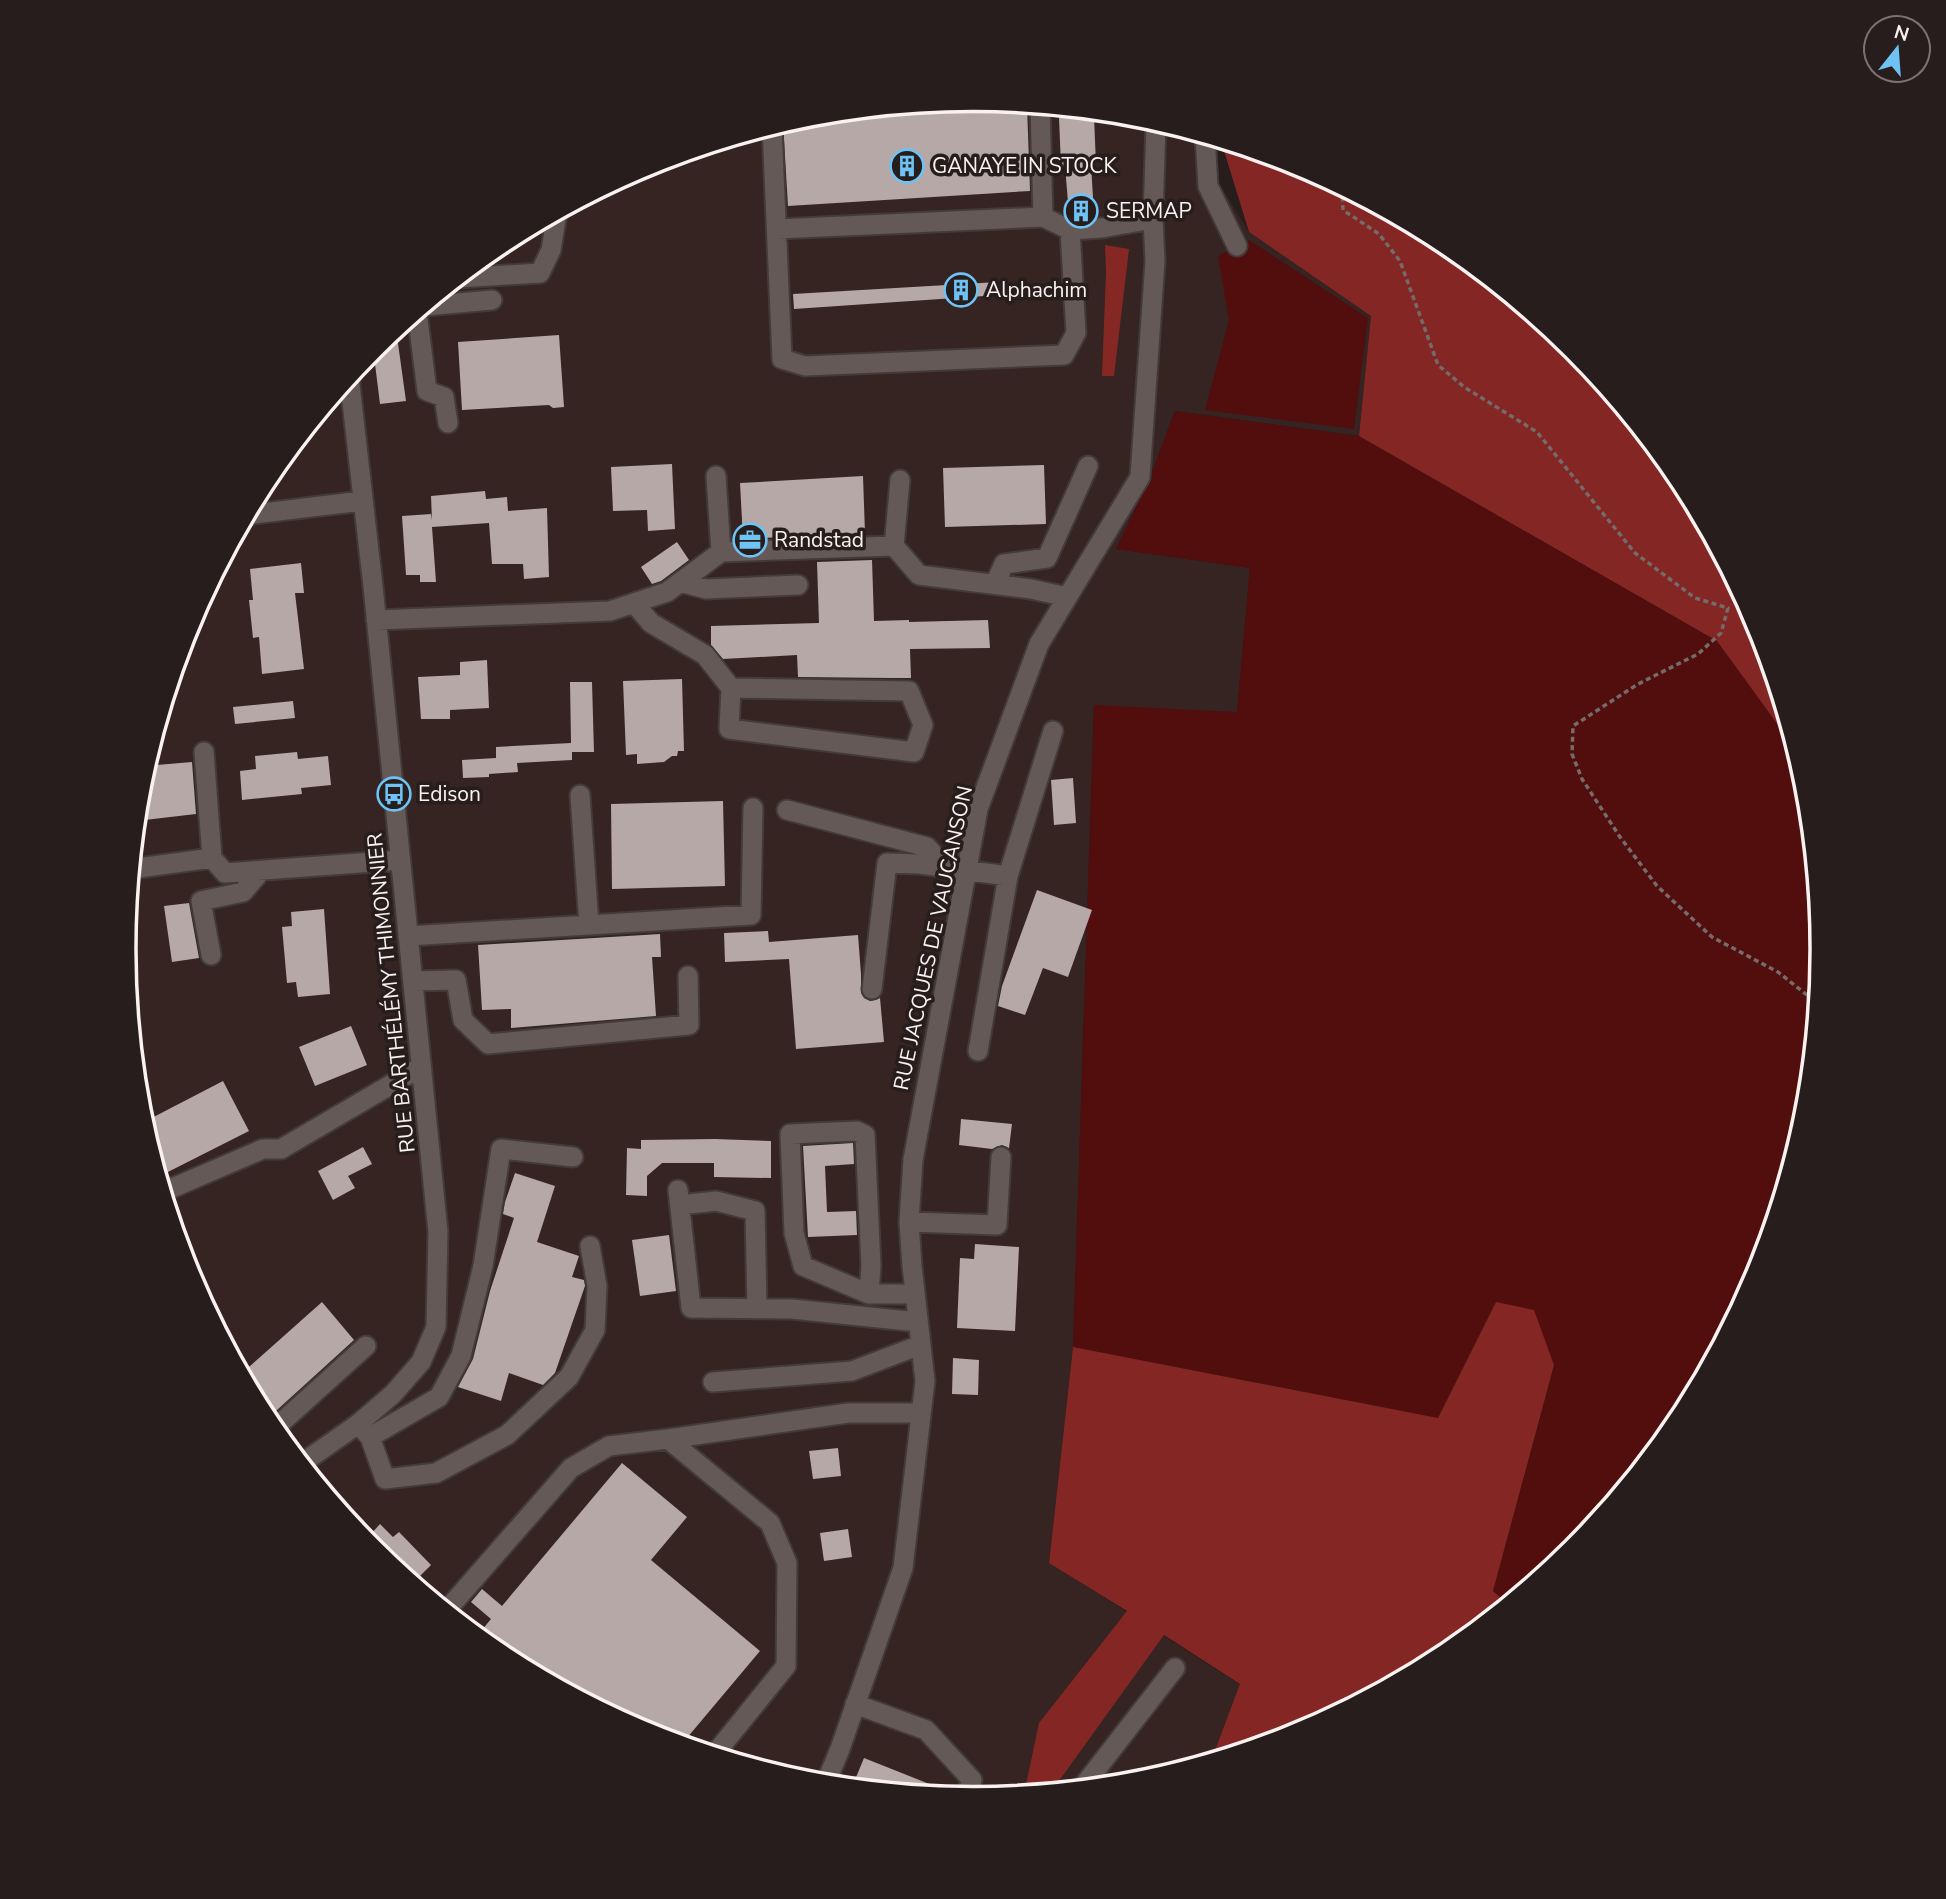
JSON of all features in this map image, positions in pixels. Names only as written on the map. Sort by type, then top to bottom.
[{"type":"street","points":[[1040,115],[1043,217]]},
{"type":"street","name":"RUE JACQUES DE VAUCANSON","points":[[829,1774],[903,1568],[925,1381],[909,1222],[913,1160],[978,809],[1039,644],[1140,477],[1156,261],[1153,219],[1156,133]]},
{"type":"street","points":[[772,137],[782,359],[805,366],[1065,355],[1076,333],[1070,230]]},
{"type":"street","points":[[1206,145],[1208,186],[1237,246]]},
{"type":"street","points":[[777,229],[1043,217],[1070,230],[1102,228],[1153,219]]},
{"type":"street","points":[[474,277],[540,273],[551,250],[555,224]]},
{"type":"street","points":[[439,305],[492,300]]},
{"type":"street","points":[[417,323],[426,391],[444,397],[448,423]]},
{"type":"street","name":"RUE BARTHÉLÉMY THIMONNIER","points":[[310,1460],[364,1430],[421,1362],[436,1327],[438,1232],[350,389]]},
{"type":"street","points":[[995,584],[1004,564],[1047,558],[1088,466]]},
{"type":"street","points":[[716,476],[721,552]]},
{"type":"street","points":[[900,480],[894,546],[919,575],[1031,589],[1067,597]]},
{"type":"street","points":[[259,513],[362,501]]},
{"type":"street","points":[[376,620],[610,611],[667,592],[721,552],[894,546]]},
{"type":"street","points":[[680,582],[706,589],[798,585]]},
{"type":"street","points":[[634,603],[650,623],[705,655],[731,688],[729,729],[914,752],[923,726],[909,691],[731,688]]},
{"type":"street","points":[[978,1051],[1008,876],[1053,731]]},
{"type":"street","points":[[204,752],[212,858],[225,873],[400,860]]},
{"type":"street","points":[[580,795],[589,925]]},
{"type":"street","points":[[408,936],[751,915],[753,808]]},
{"type":"street","points":[[787,810],[926,847],[944,868]]},
{"type":"street","points":[[140,868],[212,858]]},
{"type":"street","points":[[872,989],[887,863],[920,864],[1008,876]]},
{"type":"street","points":[[211,955],[201,901],[243,892],[261,871]]},
{"type":"street","points":[[413,981],[456,980],[463,1020],[488,1044],[689,1026],[688,976]]},
{"type":"street","points":[[171,1189],[263,1149],[281,1149],[421,1068]]},
{"type":"street","points":[[869,1294],[871,1266],[865,1135],[857,1131],[790,1134],[794,1233],[803,1266],[869,1294],[915,1294]]},
{"type":"street","points":[[573,1157],[501,1149],[483,1266],[461,1356],[439,1396],[364,1430],[385,1479],[436,1473],[508,1435],[569,1377],[594,1330],[597,1286],[590,1246]]},
{"type":"street","points":[[909,1222],[997,1225],[1001,1157]]},
{"type":"street","points":[[757,1309],[755,1211],[716,1201],[679,1198],[691,1308],[757,1309],[792,1309],[918,1322]]},
{"type":"street","points":[[713,1382],[852,1371],[920,1345]]},
{"type":"street","points":[[282,1422],[366,1346]]},
{"type":"street","points":[[452,1605],[571,1468],[609,1446],[848,1413],[921,1413]]},
{"type":"street","points":[[668,1439],[770,1523],[787,1563],[786,1666],[720,1748]]},
{"type":"street","points":[[1089,1779],[1175,1668]]},
{"type":"street","points":[[855,1704],[926,1730],[972,1780],[969,1787]]},
{"type":"path","points":[[1342,198],[1343,210],[1379,234],[1400,261],[1438,365],[1464,387],[1537,432],[1634,553],[1695,598],[1728,608],[1721,634],[1698,654],[1638,684],[1573,726],[1572,754],[1582,779],[1620,837],[1657,886],[1712,937],[1778,972],[1809,997]]},
{"type":"shaded area","points":[[973,112],[1028,114],[1136,128],[1194,142],[1249,232],[1371,316],[1359,436],[1175,411],[1149,480],[1116,549],[1250,568],[1237,713],[1094,706],[1073,1347],[1049,1562],[1297,1721],[1242,1743],[1136,1771],[1028,1785],[918,1785],[810,1771],[704,1743],[603,1701],[554,1675],[463,1614],[381,1542],[343,1502],[277,1415],[222,1320],[199,1270],[164,1166],[143,1059],[135,950],[137,895],[152,786],[164,733],[199,629],[222,579],[277,484],[309,440],[343,397],[421,320],[463,285],[554,224],[603,198],[704,156],[810,128],[864,119]]},
{"type":"shaded area","points":[[1224,151],[1293,176],[1392,224],[1483,285],[1565,357],[1603,397],[1637,440],[1698,531],[1747,629],[1781,729],[1717,641],[1359,436],[1371,316],[1249,232]]},
{"type":"shaded area","points":[[1249,240],[1368,318],[1354,429],[1205,410],[1229,320],[1218,256]]},
{"type":"shaded area","points":[[1105,245],[1129,249],[1114,376],[1102,376]]},
{"type":"shaded area","points":[[1175,411],[1359,436],[1717,641],[1781,729],[1794,786],[1809,895],[1809,1004],[1794,1113],[1766,1219],[1724,1320],[1669,1415],[1603,1502],[1565,1542],[1502,1598],[1493,1591],[1554,1366],[1496,1302],[1438,1418],[1073,1347],[1094,705],[1237,712],[1250,568],[1116,549],[1149,480]]},
{"type":"shaded area","points":[[1496,1302],[1534,1310],[1554,1365],[1493,1591],[1502,1598],[1438,1646],[1392,1675],[1293,1723],[1215,1751],[1240,1684],[1164,1635],[1058,1782],[1026,1785],[1039,1723],[1127,1611],[1049,1563],[1073,1347],[1438,1418]]},
{"type":"building","name":"GANAYE IN STOCK","points":[[918,114],[1027,114],[1030,191],[788,206],[784,134],[864,119]]},
{"type":"building","points":[[1059,118],[1094,121],[1096,165],[1091,165],[1094,213],[1069,214],[1065,166],[1061,166]]},
{"type":"building","points":[[998,282],[999,295],[794,309],[793,294]]},
{"type":"building","points":[[559,335],[564,407],[553,408],[549,405],[462,410],[458,342]]},
{"type":"building","points":[[398,342],[406,401],[380,404],[375,363]]},
{"type":"building","points":[[672,464],[675,529],[648,531],[647,510],[613,511],[611,467]]},
{"type":"building","points":[[1044,465],[1046,524],[945,527],[943,468]]},
{"type":"building","points":[[863,476],[865,533],[743,539],[740,483]]},
{"type":"building","points":[[485,491],[486,499],[507,497],[508,511],[547,508],[549,577],[524,579],[523,564],[492,564],[489,523],[432,527],[436,582],[420,582],[420,575],[406,575],[402,516],[431,514],[432,520],[431,496]]},
{"type":"building","points":[[677,542],[689,560],[661,581],[652,584],[641,567]]},
{"type":"building","points":[[872,560],[874,621],[988,620],[990,648],[910,649],[911,678],[798,677],[797,655],[723,659],[711,645],[711,626],[819,623],[817,562]]},
{"type":"building","points":[[301,563],[304,593],[295,593],[304,669],[262,674],[259,637],[253,638],[249,600],[253,600],[250,569]]},
{"type":"building","points":[[487,660],[489,708],[450,710],[450,719],[421,719],[418,677],[460,675],[460,662]]},
{"type":"building","points":[[682,679],[684,751],[678,751],[677,756],[664,762],[637,764],[637,754],[626,755],[623,681]]},
{"type":"building","points":[[570,682],[592,682],[594,752],[572,752],[572,760],[517,763],[518,772],[463,778],[462,760],[496,758],[496,747],[571,743]]},
{"type":"building","points":[[293,701],[295,718],[235,724],[233,707]]},
{"type":"building","points":[[297,752],[298,759],[328,756],[331,785],[301,788],[302,794],[242,800],[240,771],[256,769],[255,756]]},
{"type":"building","points":[[192,762],[196,814],[146,820],[157,765]]},
{"type":"building","points":[[1073,778],[1076,823],[1054,825],[1051,780]]},
{"type":"building","points":[[723,801],[725,886],[612,889],[611,804]]},
{"type":"building","points":[[1037,890],[1092,910],[1068,977],[1043,968],[1025,1015],[998,1006],[1002,986]]},
{"type":"building","points":[[189,903],[199,958],[172,962],[164,906]]},
{"type":"building","points":[[324,909],[330,994],[298,997],[296,982],[287,983],[282,927],[292,926],[291,912]]},
{"type":"building","points":[[768,931],[769,942],[858,935],[861,993],[870,1001],[880,998],[884,1042],[796,1049],[789,959],[725,962],[724,933]]},
{"type":"building","points":[[660,934],[661,957],[652,957],[656,1016],[511,1028],[511,1009],[482,1010],[478,945]]},
{"type":"building","points":[[351,1026],[367,1065],[315,1086],[299,1047]]},
{"type":"building","points":[[223,1081],[249,1131],[166,1173],[153,1117]]},
{"type":"building","points":[[961,1119],[1012,1124],[1009,1148],[1002,1145],[992,1149],[959,1145]]},
{"type":"building","points":[[641,1140],[771,1141],[771,1178],[714,1177],[714,1163],[662,1163],[647,1176],[647,1196],[626,1195],[627,1148],[641,1149]]},
{"type":"building","points":[[853,1143],[854,1164],[825,1166],[827,1212],[856,1211],[857,1235],[808,1237],[803,1146]]},
{"type":"building","points":[[363,1147],[372,1164],[348,1176],[355,1188],[333,1200],[318,1171]]},
{"type":"building","points":[[515,1173],[555,1186],[537,1242],[579,1256],[572,1277],[584,1280],[585,1286],[555,1373],[543,1385],[509,1373],[501,1401],[458,1387],[473,1359],[490,1291],[514,1218],[503,1214]]},
{"type":"building","points":[[669,1235],[676,1291],[640,1296],[632,1240]]},
{"type":"building","points":[[975,1244],[1019,1247],[1015,1331],[957,1328],[960,1258],[974,1259]]},
{"type":"building","points":[[322,1302],[354,1340],[275,1412],[248,1368]]},
{"type":"building","points":[[953,1358],[979,1360],[978,1395],[952,1394]]},
{"type":"building","points":[[838,1448],[841,1476],[813,1479],[809,1451]]},
{"type":"building","points":[[622,1463],[687,1517],[651,1560],[760,1651],[688,1737],[603,1701],[554,1675],[483,1628],[491,1619],[471,1602],[482,1589],[502,1606]]},
{"type":"building","points":[[380,1524],[393,1537],[399,1532],[431,1565],[419,1577],[372,1533]]},
{"type":"building","points":[[848,1529],[852,1557],[824,1561],[820,1533]]},
{"type":"building","points":[[864,1758],[933,1786],[918,1785],[855,1779]]},
{"type":"place","name":"GANAYE IN STOCK","points":[[907,166]]},
{"type":"place","name":"SERMAP","points":[[1081,211]]},
{"type":"place","name":"Alphachim","points":[[961,290]]},
{"type":"place","name":"Randstad","points":[[750,540]]},
{"type":"place","name":"Edison","points":[[394,794]]}]
